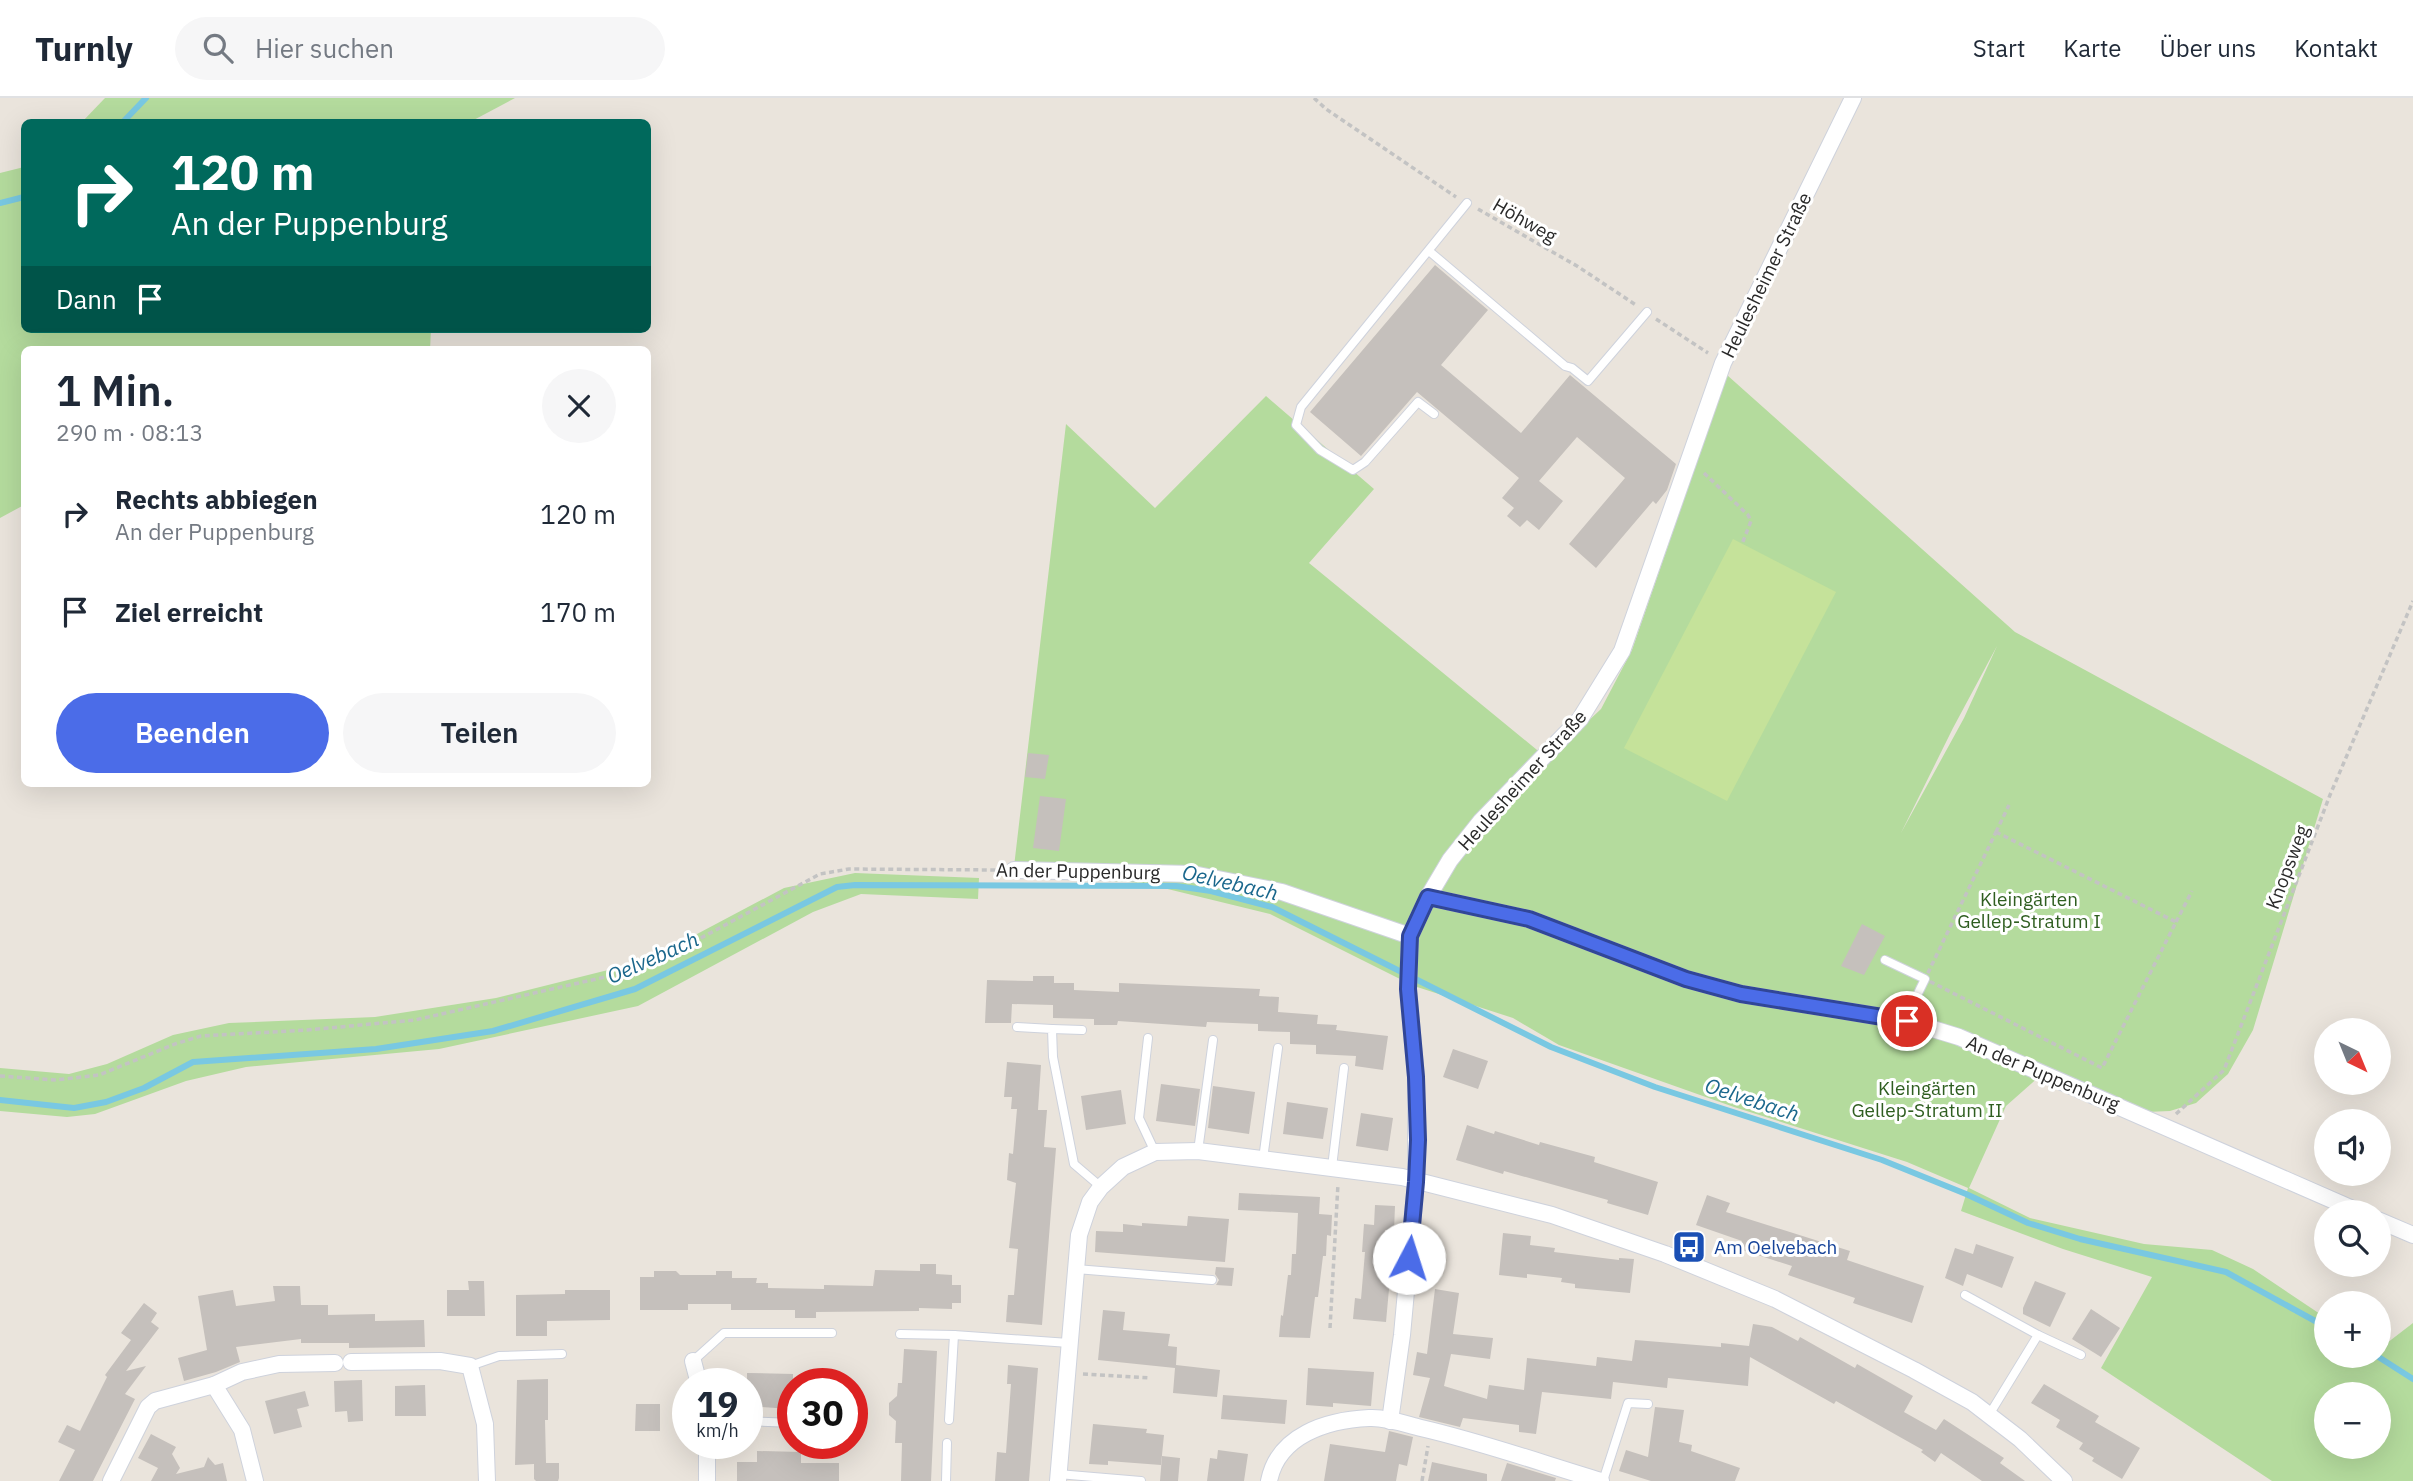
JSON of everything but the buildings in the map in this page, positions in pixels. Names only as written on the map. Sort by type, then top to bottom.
[{"type":"street","name":"Heulesheimer Straße","points":[[1390,1421],[1402,1335],[1416,1182],[1416,1077],[1408,989],[1410,936],[1428,897],[1450,860],[1481,821],[1580,719],[1622,651],[1723,363],[1853,98]]},
{"type":"street","name":"An der Puppenburg","points":[[1014,870],[1193,874],[1282,891],[1410,936]]},
{"type":"street","name":"An der Puppenburg","points":[[1428,897],[1529,919],[1686,979],[1741,994],[1905,1020],[1959,1037],[2333,1200]]},
{"type":"street","points":[[1058,1478],[1079,1235],[1090,1202],[1101,1187],[1123,1167],[1154,1152],[1198,1151],[1402,1177],[1552,1215],[1677,1259],[1774,1299],[1972,1402],[2020,1439],[2064,1481]]},
{"type":"street","points":[[2391,1226],[2413,1235]]},
{"type":"street","points":[[111,1481],[148,1407],[155,1401],[214,1385],[242,1372],[279,1364],[440,1361],[470,1366],[485,1424],[487,1481]]},
{"type":"street","points":[[693,1361],[695,1368]]},
{"type":"street","points":[[214,1385],[242,1430],[255,1481]]},
{"type":"street","points":[[1269,1481],[1271,1468],[1285,1449],[1305,1433],[1321,1426],[1371,1418],[1430,1430],[1602,1481]]},
{"type":"street","points":[[707,1459],[707,1481]]},
{"type":"lane","points":[[1434,414],[1418,402],[1365,463],[1353,470],[1320,450],[1296,425],[1301,407],[1468,203]]},
{"type":"lane","points":[[1429,251],[1565,366],[1572,368],[1588,381],[1647,312]]},
{"type":"lane","points":[[1885,960],[1925,979],[1905,1020]]},
{"type":"lane","points":[[1017,1027],[1082,1030]]},
{"type":"lane","points":[[1052,1029],[1053,1056],[1074,1164],[1101,1187]]},
{"type":"lane","points":[[1148,1038],[1139,1118],[1154,1152]]},
{"type":"lane","points":[[1198,1151],[1213,1040]]},
{"type":"lane","points":[[1263,1159],[1279,1048]]},
{"type":"lane","points":[[1335,1168],[1344,1068]]},
{"type":"lane","points":[[1076,1269],[1212,1280]]},
{"type":"lane","points":[[1965,1295],[2081,1355]]},
{"type":"lane","points":[[693,1361],[724,1333],[832,1333]]},
{"type":"lane","points":[[900,1334],[1069,1343]]},
{"type":"lane","points":[[949,1420],[954,1335]]},
{"type":"lane","points":[[1989,1415],[2038,1335]]},
{"type":"lane","points":[[470,1366],[499,1356],[562,1354]]},
{"type":"lane","points":[[1602,1481],[1628,1403],[1648,1404]]},
{"type":"lane","points":[[946,1481],[947,1443]]},
{"type":"lane","points":[[1058,1478],[1141,1481]]},
{"type":"path","name":"Höhweg","points":[[1314,98],[1326,109],[1468,203],[1577,266],[1723,363]]},
{"type":"path","points":[[1689,460],[1748,515],[1751,521],[1742,544]]},
{"type":"path","name":"Knopsweg","points":[[2165,1125],[2224,1070],[2330,795],[2413,601]]},
{"type":"path","points":[[2010,805],[1925,979],[2102,1068],[2192,891]]},
{"type":"path","points":[[1996,832],[2176,922]]},
{"type":"path","name":"An der Puppenburg","points":[[0,1076],[56,1080],[99,1075],[201,1036],[415,1020],[645,968],[820,874],[849,869],[1014,870]]},
{"type":"path","points":[[1330,1328],[1335,1168]]},
{"type":"path","points":[[1067,1373],[1150,1378]]},
{"type":"path","points":[[1422,1481],[1430,1430]]},
{"type":"green space","points":[[105,98],[515,98],[476,119],[85,119]]},
{"type":"green space","points":[[21,168],[21,333],[431,333],[430,346],[21,346],[21,507],[0,518],[0,173]]},
{"type":"green space","points":[[1727,375],[2015,632],[2323,799],[2253,1030],[2228,1074],[2196,1103],[2170,1111],[2146,1112],[1901,1024],[2041,1075],[2006,1106],[1969,1188],[2030,1218],[2144,1244],[2212,1250],[2253,1269],[2314,1310],[2314,1368],[2391,1368],[2391,1340],[2413,1323],[2413,1481],[2272,1481],[2101,1368],[2152,1277],[2063,1249],[1961,1211],[1968,1188],[1907,1162],[1734,1107],[1559,1045],[1513,1018],[1414,986],[1270,914],[1143,883],[1013,875],[1066,424],[1155,508],[1266,396],[1374,489],[1309,563],[1548,759],[1601,709],[1632,650]],"holes":[[[1997,646],[1964,718],[1901,833]]]},
{"type":"green space","points":[[1733,539],[1836,592],[1727,801],[1624,748]]},
{"type":"green space","points":[[855,873],[979,878],[978,899],[861,894],[813,912],[638,1006],[439,1049],[246,1067],[186,1081],[95,1114],[67,1117],[0,1111],[0,1068],[69,1074],[107,1064],[173,1035],[229,1023],[375,1017],[496,998],[648,960],[784,888]]},
{"type":"waterway","points":[[126,119],[146,98]]},
{"type":"waterway","points":[[0,203],[21,198]]},
{"type":"waterway","name":"Oelvebach","points":[[0,1100],[74,1108],[106,1102],[144,1088],[193,1062],[376,1049],[493,1031],[635,989],[837,887],[1176,886],[1211,891],[1272,907],[1551,1047],[1655,1087],[1882,1160],[2028,1223],[2080,1239],[2226,1272],[2314,1320]]},
{"type":"waterway","name":"Oelvebach","points":[[2391,1365],[2413,1379]]},
{"type":"place","name":"Am Oelvebach","points":[[1689,1247]]},
{"type":"route","points":[[1409,1258],[1418,1140],[1416,1077],[1408,989],[1410,936],[1428,897],[1529,919],[1686,979],[1741,994],[1907,1021]]},
{"type":"park label","name":"Kleingärten Gellep-Stratum I","points":[[2029,910]]},
{"type":"park label","name":"Kleingärten Gellep-Stratum II","points":[[1927,1099]]}]
